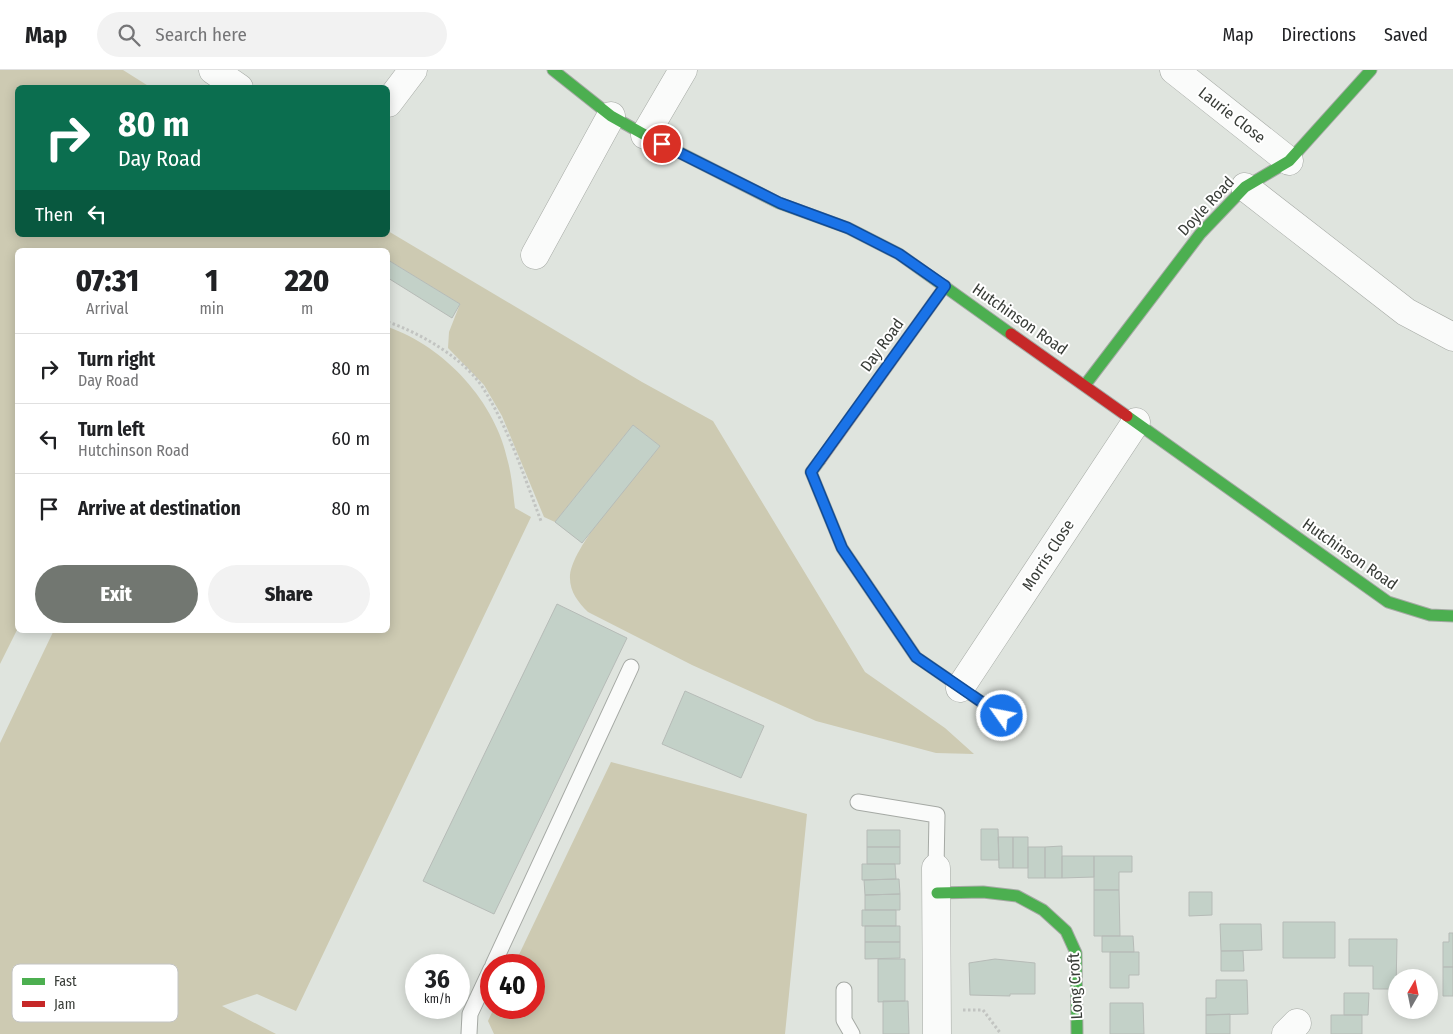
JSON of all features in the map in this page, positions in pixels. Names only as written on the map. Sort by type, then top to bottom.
[{"type":"street","points":[[213,70],[235,85]]},
{"type":"street","points":[[390,100],[413,70]]},
{"type":"street","name":"Hutchinson Road","points":[[553,70],[611,116],[645,135],[780,203],[848,228],[899,254],[1388,602],[1430,615],[1453,616]]},
{"type":"street","points":[[645,135],[683,70]]},
{"type":"street","name":"Laurie Close","points":[[1174,70],[1289,161]]},
{"type":"street","name":"Doyle Road","points":[[1085,385],[1200,234],[1245,186],[1289,161],[1371,70]]},
{"type":"street","points":[[535,255],[611,116]]},
{"type":"street","points":[[1245,186],[1406,312],[1453,337]]},
{"type":"street","name":"Day Road","points":[[945,286],[811,472],[842,548],[916,657],[960,688]]},
{"type":"street","name":"Morris Close","points":[[960,688],[1136,422]]},
{"type":"street","points":[[960,688],[1015,725]]},
{"type":"street","points":[[937,880],[937,1022]]},
{"type":"street","name":"Long Croft","points":[[937,880],[983,892],[1017,896],[1043,910],[1066,931],[1076,953],[1077,1034]]},
{"type":"lane","points":[[498,954],[631,667]]},
{"type":"lane","points":[[858,802],[937,815],[937,880]]},
{"type":"lane","points":[[844,990],[844,1020],[852,1034]]},
{"type":"lane","points":[[468,1034],[470,1014],[480,992]]},
{"type":"path","points":[[390,323],[406,328],[431,342],[460,364],[482,387],[506,431],[541,521]]},
{"type":"path","points":[[937,1022],[983,1010],[1001,1034]]},
{"type":"shaded area","points":[[0,70],[123,70],[147,85],[15,85],[15,237],[390,237],[390,232],[642,382],[713,421],[865,672],[945,728],[974,754],[936,753],[816,721],[692,665],[588,612],[578,600],[571,586],[570,575],[574,562],[582,546],[608,509],[660,446],[633,425],[555,522],[544,517],[502,416],[484,385],[448,348],[449,332],[460,304],[390,261],[390,248],[15,248],[16,633],[0,664]]},
{"type":"shaded area","points":[[390,328],[429,348],[448,363],[480,398],[502,440],[508,462],[515,508],[531,517],[296,1011],[257,994],[222,1006],[276,1034],[0,1034],[0,743],[53,633],[390,633]]},
{"type":"shaded area","points":[[611,762],[807,814],[785,1034],[494,1034],[488,1021],[489,1019],[545,1019],[545,954],[519,954]]},
{"type":"building","points":[[390,261],[460,304],[452,318],[390,279]]},
{"type":"building","points":[[633,425],[660,446],[582,543],[555,522]]},
{"type":"building","points":[[557,604],[627,638],[494,914],[423,881]]},
{"type":"building","points":[[685,691],[764,726],[741,778],[662,744]]},
{"type":"building","points":[[981,829],[998,829],[999,860],[981,860]]},
{"type":"building","points":[[867,830],[900,830],[900,847],[867,847]]},
{"type":"building","points":[[998,837],[1013,837],[1013,868],[999,868]]},
{"type":"building","points":[[1013,837],[1028,837],[1028,868],[1013,868]]},
{"type":"building","points":[[1062,846],[1062,878],[1045,878],[1045,847]]},
{"type":"building","points":[[867,847],[900,847],[900,864],[867,864]]},
{"type":"building","points":[[1028,847],[1045,847],[1045,878],[1028,878]]},
{"type":"building","points":[[1062,856],[1094,856],[1094,877],[1062,878]]},
{"type":"building","points":[[1094,856],[1132,856],[1132,872],[1119,872],[1119,890],[1094,890]]},
{"type":"building","points":[[862,864],[895,864],[896,879],[862,880]]},
{"type":"building","points":[[899,879],[900,894],[865,895],[864,880]]},
{"type":"building","points":[[1094,890],[1119,890],[1120,936],[1094,936]]},
{"type":"building","points":[[1189,892],[1212,892],[1212,915],[1189,916]]},
{"type":"building","points":[[900,894],[900,910],[865,910],[865,895]]},
{"type":"building","points":[[862,910],[896,910],[896,926],[862,926]]},
{"type":"building","points":[[1283,922],[1335,922],[1335,958],[1283,958]]},
{"type":"building","points":[[1220,924],[1261,924],[1262,950],[1221,951]]},
{"type":"building","points":[[865,926],[900,926],[900,942],[865,942]]},
{"type":"building","points":[[1449,933],[1453,933],[1453,967],[1443,967],[1443,942],[1449,942]]},
{"type":"building","points":[[1102,936],[1133,936],[1134,952],[1102,952]]},
{"type":"building","points":[[1349,939],[1397,939],[1396,969],[1388,969],[1388,989],[1373,989],[1373,966],[1349,966]]},
{"type":"building","points":[[865,942],[900,942],[900,958],[865,959]]},
{"type":"building","points":[[1221,951],[1243,951],[1244,971],[1221,971]]},
{"type":"building","points":[[1110,952],[1139,952],[1139,975],[1129,975],[1129,988],[1110,988]]},
{"type":"building","points":[[878,959],[905,959],[905,1001],[878,1002]]},
{"type":"building","points":[[995,959],[1035,963],[1035,994],[1010,994],[1010,996],[970,995],[969,963]]},
{"type":"building","points":[[1443,967],[1453,967],[1453,996],[1443,996]]},
{"type":"building","points":[[1216,980],[1247,980],[1248,1014],[1206,1015],[1206,998],[1216,998]]},
{"type":"building","points":[[1344,993],[1369,993],[1368,1015],[1344,1015]]},
{"type":"building","points":[[883,1001],[908,1001],[909,1034],[883,1034]]},
{"type":"building","points":[[1110,1003],[1143,1003],[1144,1034],[1110,1034]]},
{"type":"building","points":[[1230,1014],[1230,1034],[1206,1034],[1206,1015]]},
{"type":"building","points":[[1331,1015],[1362,1015],[1362,1034],[1331,1034]]},
{"type":"traffic: fast","points":[[553,70],[611,116],[645,135],[779,203],[848,228],[899,254],[1011,334]]},
{"type":"traffic: fast","points":[[1085,385],[1200,234],[1245,187],[1289,161],[1371,70]]},
{"type":"traffic: fast","points":[[1127,416],[1388,602],[1430,615],[1453,616]]},
{"type":"traffic: fast","points":[[820,460],[811,472],[842,548],[916,657],[1015,725]]},
{"type":"traffic: fast","points":[[937,893],[983,892],[1017,896],[1043,910],[1066,931],[1076,953],[1077,1034]]},
{"type":"traffic: jam","points":[[820,460],[945,286]]},
{"type":"traffic: jam","points":[[1011,334],[1127,416]]},
{"type":"route","points":[[662,144],[780,203],[848,228],[899,254],[945,286],[811,472],[842,548],[916,657],[1002,716]]}]
